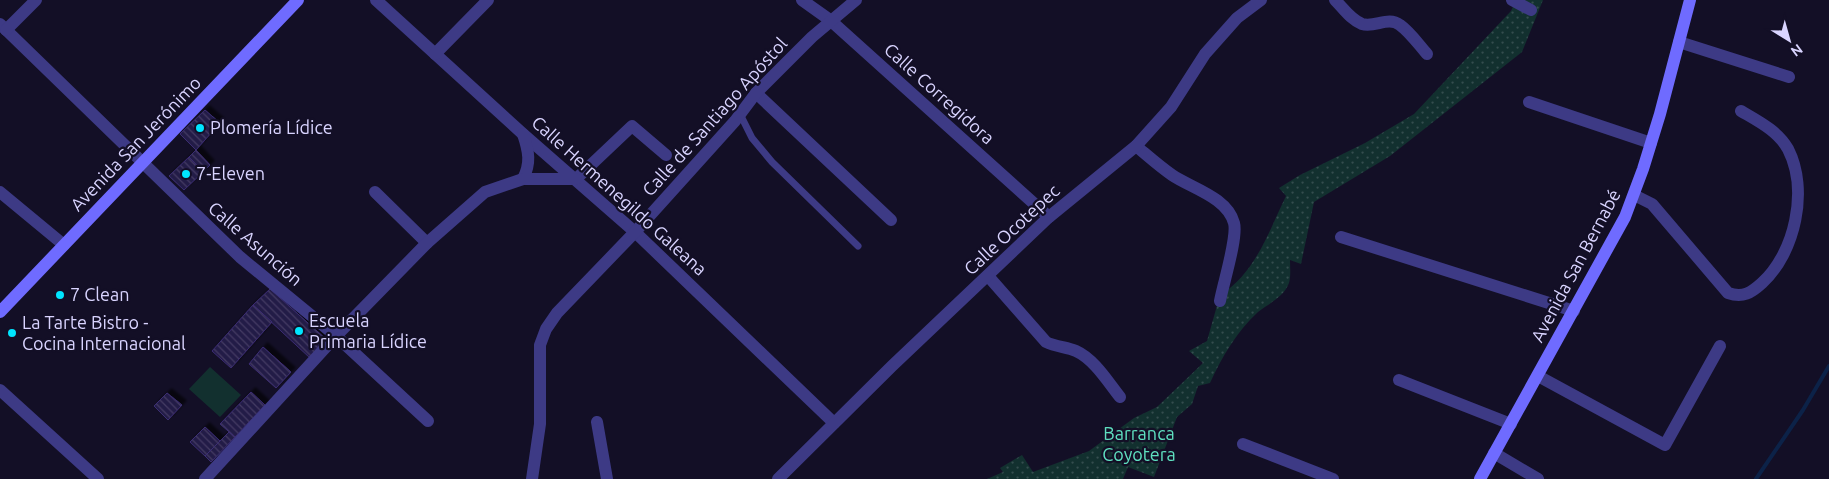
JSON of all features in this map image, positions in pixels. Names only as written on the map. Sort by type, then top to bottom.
[{"type":"main road","name":"Avenida San Jerónimo","points":[[0,312],[298,0]]},
{"type":"main road","name":"Avenida San Bernabé","points":[[1480,479],[1615,238],[1634,195],[1651,143],[1690,0]]},
{"type":"street","points":[[3,27],[36,0]]},
{"type":"street","name":"Calle Hermenegildo Galeana","points":[[376,0],[523,134],[635,232],[834,423]]},
{"type":"street","points":[[435,54],[488,0]]},
{"type":"street","name":"Calle Corregidora","points":[[802,0],[830,20],[1049,217]]},
{"type":"street","name":"Calle de Santiago Apóstol","points":[[532,479],[540,424],[540,346],[546,328],[557,313],[635,232],[740,114],[756,93],[830,20],[856,0]]},
{"type":"street","name":"Calle Ocotepec","points":[[778,479],[1049,217],[1136,146],[1171,107],[1204,54],[1237,18],[1261,0]]},
{"type":"street","points":[[1335,0],[1355,20],[1362,24],[1370,25],[1391,21],[1400,24],[1427,54]]},
{"type":"street","points":[[1512,0],[1531,10]]},
{"type":"street","name":"Calle Asunción","points":[[3,27],[240,257],[336,336],[428,421]]},
{"type":"street","points":[[1679,42],[1789,78]]},
{"type":"street","points":[[756,93],[891,220]]},
{"type":"street","points":[[1529,102],[1651,143]]},
{"type":"street","points":[[1634,195],[1652,204],[1728,293],[1737,296],[1751,293],[1773,273],[1792,236],[1797,200],[1795,169],[1787,148],[1771,129],[1741,111]]},
{"type":"street","points":[[205,479],[336,336],[427,243],[485,192],[523,179],[576,179],[632,126],[666,156]]},
{"type":"street","points":[[523,134],[529,150],[529,167],[523,179]]},
{"type":"street","points":[[1136,146],[1172,175],[1216,199],[1230,214],[1234,223],[1234,237],[1220,301]]},
{"type":"street","points":[[0,192],[64,245]]},
{"type":"street","points":[[375,192],[427,243]]},
{"type":"street","points":[[1341,237],[1574,311]]},
{"type":"street","points":[[988,276],[1046,342],[1058,348],[1076,351],[1088,358],[1120,397]]},
{"type":"street","points":[[1538,376],[1663,445],[1667,443],[1720,346]]},
{"type":"street","points":[[1399,380],[1511,424]]},
{"type":"street","points":[[0,390],[98,479]]},
{"type":"street","points":[[597,422],[607,479]]},
{"type":"street","points":[[1243,444],[1333,479]]},
{"type":"street","points":[[1494,453],[1538,479]]},
{"type":"lane","points":[[740,114],[752,138],[772,162],[858,246]]},
{"type":"green space","name":"Barranca Coyotera","points":[[1516,0],[1543,0],[1522,52],[1390,156],[1314,202],[1301,264],[1290,260],[1289,283],[1283,293],[1258,312],[1243,327],[1225,354],[1210,383],[1198,386],[1192,404],[1177,417],[1154,477],[1128,467],[1123,479],[987,479],[1003,472],[1000,468],[1022,455],[1033,472],[1089,451],[1134,418],[1157,407],[1203,363],[1189,351],[1207,341],[1220,295],[1243,276],[1260,251],[1286,196],[1279,188],[1300,175],[1365,143],[1414,114],[1511,11]]},
{"type":"green space","points":[[210,367],[241,395],[220,417],[189,389]]},
{"type":"building","name":"Plomería Lídice","points":[[205,110],[220,123],[196,150],[180,134]]},
{"type":"building","points":[[196,150],[210,165],[203,172],[189,157]]},
{"type":"building","name":"7-Eleven","points":[[189,157],[203,172],[184,190],[169,176]]},
{"type":"building","name":"Escuela Primaria Lídice","points":[[270,289],[327,340],[310,358],[253,305]]},
{"type":"building","name":"Escuela Primaria Lídice","points":[[253,305],[272,322],[231,368],[212,351]]},
{"type":"building","name":"Escuela Primaria Lídice","points":[[263,347],[291,372],[276,388],[249,364]]},
{"type":"building","points":[[251,392],[265,405],[235,437],[220,424]]},
{"type":"building","points":[[167,393],[182,405],[168,420],[154,406]]},
{"type":"building","points":[[205,427],[220,441],[205,456],[190,442]]},
{"type":"building","points":[[229,432],[235,437],[211,462],[205,456]]},
{"type":"waterway","points":[[1756,479],[1803,410],[1829,366]]},
{"type":"place","name":"Plomería Lídice","points":[[200,128]]},
{"type":"place","name":"7-Eleven","points":[[186,174]]},
{"type":"place","name":"7 Clean","points":[[60,295]]},
{"type":"place","name":"Escuela Primaria Lídice","points":[[299,331]]},
{"type":"place","name":"La Tarte Bistro - Cocina Internacional","points":[[12,333]]}]
